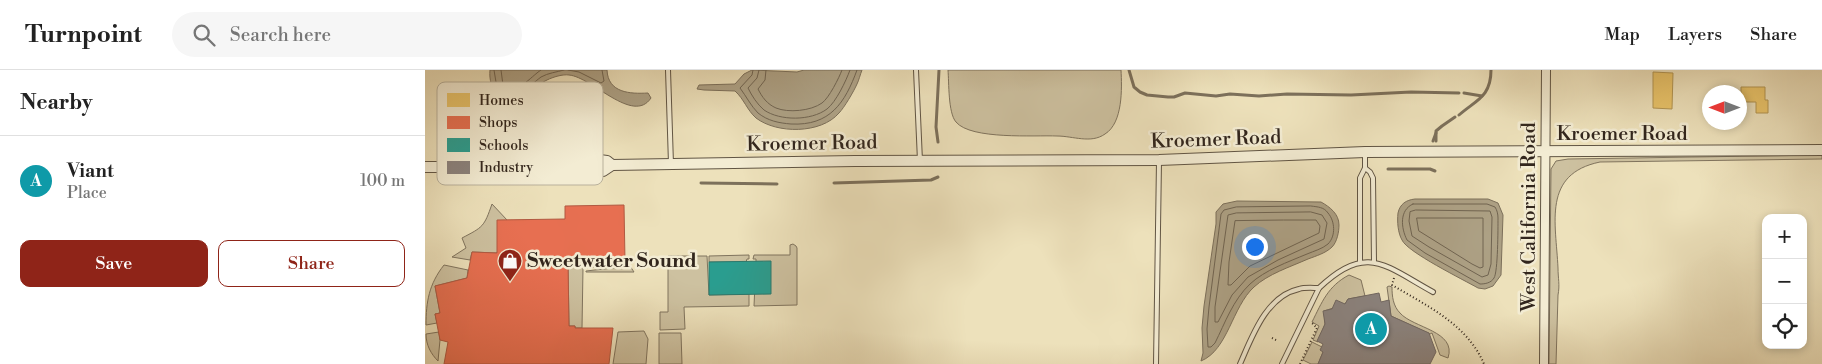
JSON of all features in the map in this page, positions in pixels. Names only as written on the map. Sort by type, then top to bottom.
[{"type":"street","name":"West California Road","points":[[1544,364],[1546,70]]},
{"type":"street","name":"Kroemer Road","points":[[603,171],[612,165],[1159,160],[1365,152],[1822,150]]},
{"type":"lane","points":[[668,70],[671,164]]},
{"type":"lane","points":[[916,70],[920,161]]},
{"type":"lane","points":[[1359,262],[1360,178],[1365,168],[1365,152]]},
{"type":"lane","points":[[1156,364],[1159,160]]},
{"type":"lane","points":[[1365,168],[1373,178],[1374,262]]},
{"type":"lane","points":[[1282,364],[1319,288],[1333,274],[1345,267],[1359,262],[1374,262],[1433,292]]},
{"type":"lane","points":[[1240,364],[1257,326],[1273,304],[1299,289],[1319,288]]},
{"type":"path","points":[[1391,274],[1394,277],[1392,285],[1446,318],[1461,330],[1484,364]]},
{"type":"path","points":[[1300,364],[1317,328],[1311,324],[1311,321]]},
{"type":"path","points":[[1272,338],[1278,341]]},
{"type":"shaded area","points":[[948,70],[1121,70],[1121,95],[1118,114],[1111,129],[1094,139],[975,132],[964,128],[953,118],[950,105]]},
{"type":"shaded area","points":[[1822,155],[1822,159],[1600,162],[1581,168],[1569,177],[1561,189],[1555,218],[1559,285],[1556,364],[1549,364],[1551,169],[1556,161],[1568,159]]},
{"type":"shaded area","points":[[492,204],[507,220],[497,253],[472,252],[470,260],[452,257],[466,248],[462,238],[482,226]]},
{"type":"shaded area","points":[[793,244],[797,248],[797,305],[754,306],[756,259],[753,259],[754,255],[790,255],[790,245]]},
{"type":"shaded area","points":[[749,255],[749,259],[746,262],[709,262],[709,256]]},
{"type":"shaded area","points":[[668,256],[707,256],[709,295],[749,294],[749,306],[684,307],[685,329],[660,330],[660,312],[668,312]]},
{"type":"shaded area","points":[[626,262],[626,264],[583,268],[582,328],[569,326],[568,263]]},
{"type":"shaded area","points":[[444,265],[468,270],[467,278],[435,286],[440,313],[435,314],[437,323],[426,325],[429,293]]},
{"type":"shaded area","points":[[630,266],[634,272],[586,272],[586,271]]},
{"type":"shaded area","points":[[1349,275],[1361,280],[1365,296],[1348,299],[1345,304],[1324,311],[1325,324],[1318,342],[1313,340],[1319,326],[1312,322],[1323,301],[1336,284]]},
{"type":"shaded area","points":[[1387,287],[1392,287],[1394,304],[1400,313],[1414,323],[1440,336],[1446,342],[1449,349],[1448,358],[1440,355],[1432,333],[1430,334],[1391,316]]},
{"type":"shaded area","points":[[644,331],[648,339],[646,364],[613,364],[618,332]]},
{"type":"shaded area","points":[[439,332],[438,361],[429,349],[426,334]]},
{"type":"shaded area","points":[[659,333],[681,333],[682,364],[659,364]]},
{"type":"shaded area","points":[[1312,342],[1322,347],[1323,352],[1318,364],[1311,364],[1303,360]]},
{"type":"water","points":[[490,70],[607,70],[608,78],[616,88],[627,92],[648,93],[651,98],[643,105],[634,106],[623,103],[603,92],[603,82],[587,82],[569,75],[558,76],[544,82],[491,82]]},
{"type":"water","points":[[752,70],[797,72],[804,70],[862,70],[854,91],[839,113],[831,120],[810,128],[787,129],[775,127],[756,118],[735,91],[697,89],[699,85],[735,84],[744,74]]},
{"type":"water","points":[[1415,199],[1488,199],[1498,203],[1503,215],[1501,275],[1493,286],[1485,289],[1478,288],[1406,245],[1400,234],[1398,213],[1404,203]]},
{"type":"water","points":[[1237,201],[1321,202],[1336,214],[1339,221],[1338,234],[1334,245],[1327,251],[1272,275],[1254,287],[1240,305],[1218,348],[1201,361],[1203,353],[1202,328],[1204,306],[1216,224],[1216,212],[1223,204]]},
{"type":"building: Homes","points":[[1653,72],[1673,73],[1672,109],[1653,108]]},
{"type":"building: Homes","points":[[1747,87],[1765,87],[1768,113],[1756,113],[1756,102],[1747,102]]},
{"type":"building: Shops","name":"Sweetwater Sound","points":[[624,205],[625,261],[568,263],[569,326],[575,326],[575,328],[613,328],[609,364],[444,364],[448,342],[440,340],[435,314],[440,313],[435,286],[467,278],[472,252],[497,253],[497,220],[565,219],[565,206]]},
{"type":"building: Schools","points":[[771,261],[771,294],[709,295],[709,262]]},
{"type":"building: Industry","points":[[1379,293],[1381,302],[1389,300],[1391,316],[1429,333],[1436,352],[1430,364],[1318,364],[1323,352],[1320,350],[1323,344],[1317,341],[1325,324],[1323,311],[1332,309],[1336,300],[1345,304],[1348,299]]},
{"type":"waterway","points":[[938,142],[936,127],[939,70]]},
{"type":"waterway","points":[[1129,70],[1134,87],[1140,92],[1147,95],[1168,97],[1185,93],[1216,96],[1230,94],[1259,96],[1411,92],[1459,93]]},
{"type":"waterway","points":[[1459,115],[1485,92],[1491,70]]},
{"type":"waterway","points":[[1464,93],[1482,96]]},
{"type":"waterway","points":[[1436,141],[1436,131],[1455,117]]},
{"type":"waterway","points":[[1433,141],[1436,133]]},
{"type":"waterway","points":[[1388,169],[1430,169],[1435,171]]},
{"type":"waterway","points":[[834,183],[931,180],[938,177]]},
{"type":"waterway","points":[[701,183],[777,184]]},
{"type":"place","name":"Sweetwater Sound","points":[[510,282]]},
{"type":"place","name":"Viant","points":[[1371,329]]}]
